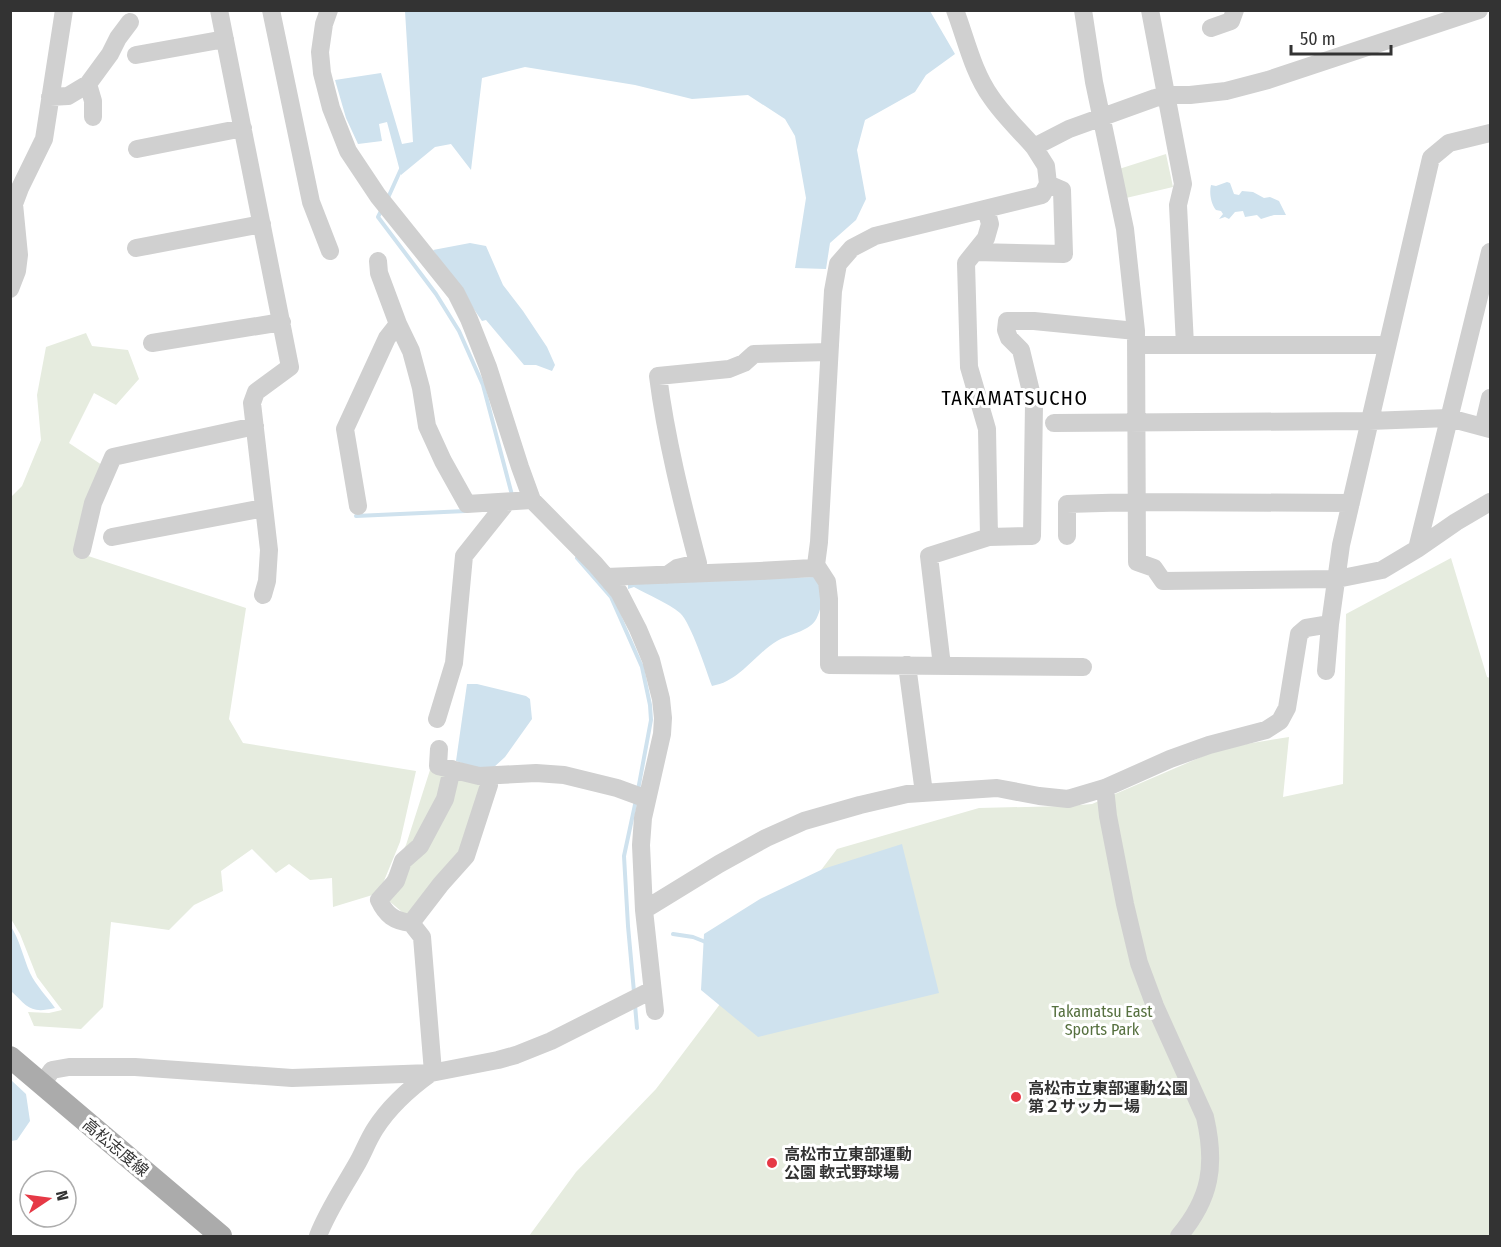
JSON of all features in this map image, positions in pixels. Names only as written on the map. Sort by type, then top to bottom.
[{"type":"main road","name":"高松志度線","points":[[10,1057],[221,1236]]},
{"type":"street","points":[[10,289],[17,271],[19,255],[14,204],[15,189],[44,139],[64,10]]},
{"type":"street","points":[[219,10],[290,367],[256,392],[252,403],[269,549],[267,581],[263,595]]},
{"type":"street","points":[[271,10],[311,202],[330,251]]},
{"type":"street","points":[[329,10],[324,24],[320,52],[324,85],[348,151],[378,196],[456,293],[488,367],[532,500],[619,592],[651,660],[662,699],[663,718],[662,734],[643,818],[641,844],[644,910],[655,1011]]},
{"type":"street","points":[[955,10],[977,71],[991,97],[1034,147],[1046,166],[1048,184],[1042,195],[875,237],[852,248],[838,264],[833,291],[820,530],[816,565],[827,582],[829,665],[1083,667]]},
{"type":"street","points":[[1083,10],[1094,82],[1125,229],[1136,338],[1137,562],[1154,568],[1163,581],[1337,579],[1382,570],[1491,502]]},
{"type":"street","points":[[1150,10],[1183,184],[1178,205],[1185,345]]},
{"type":"street","points":[[1211,28],[1231,21],[1235,10]]},
{"type":"street","points":[[1034,147],[1069,129],[1165,95],[1226,91],[1269,80],[1425,19],[1479,10]]},
{"type":"street","points":[[50,97],[68,96],[88,84],[130,22]]},
{"type":"street","points":[[136,55],[225,39]]},
{"type":"street","points":[[88,84],[93,101],[93,117]]},
{"type":"street","points":[[137,149],[243,128]]},
{"type":"street","points":[[1326,671],[1341,545],[1431,158],[1449,143],[1491,133]]},
{"type":"street","points":[[975,252],[1064,254],[1062,190],[1048,184]]},
{"type":"street","points":[[986,209],[990,224],[986,238],[966,263],[969,367],[987,429],[989,537]]},
{"type":"street","points":[[136,248],[262,224]]},
{"type":"street","points":[[1417,549],[1491,252]]},
{"type":"street","points":[[378,261],[379,273],[411,351],[421,388],[427,426],[467,504],[532,500]]},
{"type":"street","points":[[942,666],[929,555],[989,537],[1032,536],[1034,404],[1021,350],[1009,338],[1006,330],[1007,321],[1034,321],[1185,345],[1387,345]]},
{"type":"street","points":[[152,343],[282,322]]},
{"type":"street","points":[[358,506],[345,429],[387,338],[398,324]]},
{"type":"street","points":[[667,575],[677,568],[698,563],[678,482],[658,376],[729,369],[744,363],[754,354],[829,352]]},
{"type":"street","points":[[1054,423],[1369,421],[1449,418],[1487,428],[1491,398]]},
{"type":"street","points":[[82,550],[93,502],[113,457],[255,426]]},
{"type":"street","points":[[437,719],[454,663],[464,556],[507,502]]},
{"type":"street","points":[[1067,536],[1067,504],[1351,502]]},
{"type":"street","points":[[111,537],[264,508]]},
{"type":"street","points":[[606,577],[813,568],[816,565]]},
{"type":"street","points":[[644,910],[766,838],[804,821],[869,802],[907,794],[997,788],[1068,799],[1105,788],[1170,759],[1209,745],[1266,730],[1280,721],[1287,708],[1299,634],[1306,628],[1330,624]]},
{"type":"street","points":[[907,665],[924,793]]},
{"type":"street","points":[[439,749],[438,766],[452,770],[479,776],[536,773],[564,775],[617,788],[647,799]]},
{"type":"street","points":[[432,1072],[422,937],[411,923],[400,922],[390,916],[379,900],[396,881],[403,861],[420,846],[445,799],[452,770]]},
{"type":"street","points":[[411,923],[466,856],[489,785],[486,776]]},
{"type":"street","points":[[1105,788],[1134,943],[1152,998],[1205,1117],[1209,1136],[1210,1176],[1196,1215],[1179,1236]]},
{"type":"street","points":[[42,1084],[52,1071],[69,1067],[135,1067],[292,1078],[432,1072],[516,1055],[550,1041],[652,990]]},
{"type":"street","points":[[318,1236],[376,1127],[404,1095],[432,1072]]},
{"type":"green space","points":[[1166,154],[1173,187],[1126,198],[1119,169]]},
{"type":"green space","points":[[86,333],[92,346],[128,350],[139,379],[116,405],[94,393],[69,443],[102,465],[76,552],[246,608],[229,719],[243,743],[416,771],[400,842],[379,893],[333,907],[332,878],[310,880],[289,864],[276,873],[252,849],[221,871],[223,891],[194,905],[169,930],[111,922],[103,1007],[81,1029],[34,1026],[28,1012],[49,1013],[62,1010],[37,977],[20,934],[11,919],[11,497],[22,486],[41,440],[37,395],[46,347]]},
{"type":"green space","name":"Takamatsu East Sports Park","points":[[1451,558],[1487,677],[1490,678],[1490,1236],[529,1236],[576,1172],[656,1089],[837,849],[979,808],[1092,804],[1222,748],[1289,737],[1283,797],[1343,784],[1346,614]]},
{"type":"green space","points":[[430,770],[457,776],[485,787],[464,852],[409,918],[388,900],[387,877],[406,845]]},
{"type":"water","points":[[405,11],[930,11],[955,54],[926,75],[915,92],[865,120],[857,150],[866,199],[856,220],[830,243],[826,269],[795,268],[806,198],[795,136],[785,119],[748,95],[692,99],[635,85],[525,67],[482,78],[471,170],[451,144],[435,147],[401,175],[387,122],[379,124],[382,141],[358,144],[346,118],[335,80],[381,73],[402,144],[413,142]]},
{"type":"water","points":[[1230,183],[1234,194],[1239,195],[1242,191],[1253,192],[1264,198],[1270,197],[1279,201],[1286,215],[1274,215],[1261,219],[1257,215],[1245,217],[1243,211],[1235,212],[1229,219],[1225,217],[1219,219],[1223,214],[1213,205],[1210,195],[1211,185],[1216,186]]},
{"type":"water","points":[[470,243],[486,246],[503,285],[547,347],[555,365],[552,371],[536,365],[524,365],[486,320],[482,321],[433,250]]},
{"type":"water","points":[[815,577],[821,584],[822,598],[819,613],[812,625],[777,641],[739,673],[712,686],[693,636],[680,613],[634,587],[628,589],[628,582]]},
{"type":"water","points":[[467,684],[477,684],[530,699],[532,719],[505,757],[493,768],[482,770],[456,761]]},
{"type":"water","points":[[902,844],[939,993],[758,1037],[701,990],[704,934],[760,899],[823,869]]},
{"type":"water","points":[[10,925],[32,977],[55,1008],[40,1010],[30,1008],[11,991]]},
{"type":"water","points":[[11,1080],[26,1094],[30,1121],[17,1140],[11,1141]]},
{"type":"waterway","points":[[387,200],[401,169]]},
{"type":"waterway","points":[[382,209],[378,217],[436,294],[459,331],[483,385],[512,495]]},
{"type":"waterway","points":[[356,516],[466,511]]},
{"type":"waterway","points":[[577,558],[611,597],[642,667],[651,720],[638,790]]},
{"type":"waterway","points":[[634,992],[624,856],[636,800]]},
{"type":"waterway","points":[[673,934],[693,937],[708,943]]},
{"type":"waterway","points":[[635,1005],[637,1028]]},
{"type":"place","name":"高松市立東部運動公園 第２サッカー場","points":[[1016,1097]]},
{"type":"place","name":"高松市立東部運動 公園 軟式野球場","points":[[772,1163]]},
{"type":"district","name":"TAKAMATSUCHO","points":[[1015,398]]}]
